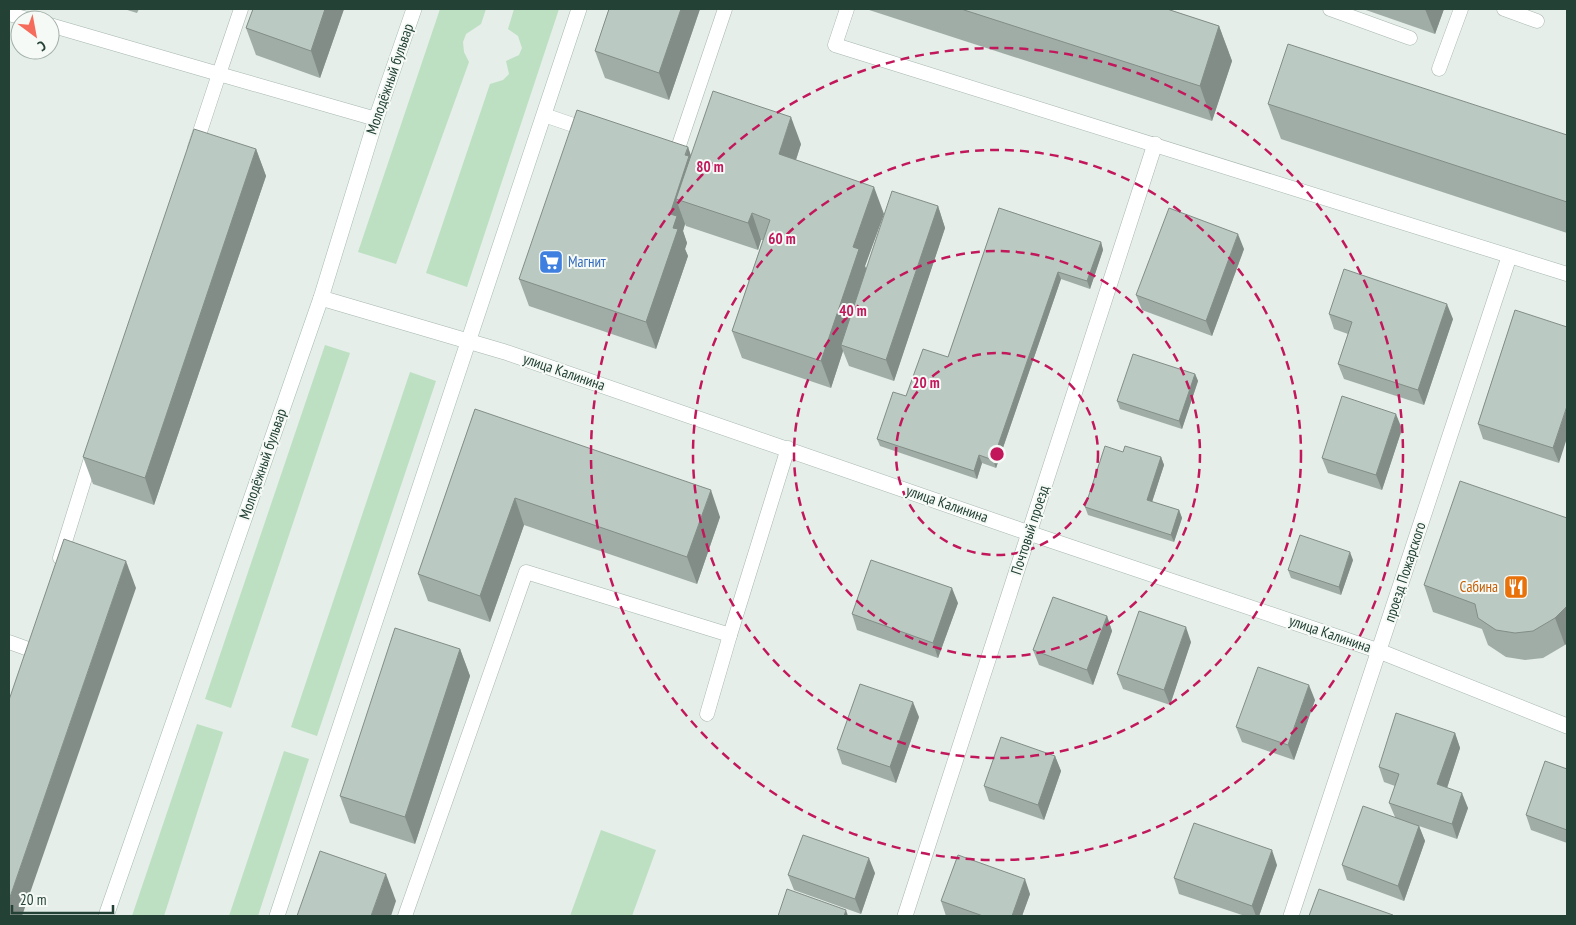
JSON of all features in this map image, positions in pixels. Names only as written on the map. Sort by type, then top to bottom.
[{"type":"street","name":"Молодёжный бульвар","points":[[106,916],[321,298],[376,119],[414,9]]},
{"type":"street","points":[[278,916],[579,9]]},
{"type":"street","name":"Почтовый проезд","points":[[905,916],[1155,144]]},
{"type":"street","name":"проезд Пожарского","points":[[1290,916],[1509,257]]},
{"type":"street","name":"улица Калинина","points":[[321,298],[504,352],[788,448],[1029,533],[1379,650],[1567,726]]},
{"type":"lane","points":[[191,160],[241,9]]},
{"type":"lane","points":[[656,151],[675,157],[725,9]]},
{"type":"lane","points":[[847,9],[835,45],[1567,274]]},
{"type":"lane","points":[[1330,9],[1410,38]]},
{"type":"lane","points":[[1439,69],[1461,9]]},
{"type":"lane","points":[[1504,9],[1537,21]]},
{"type":"lane","points":[[60,29],[376,119]]},
{"type":"lane","points":[[544,115],[600,133]]},
{"type":"lane","points":[[57,567],[98,438]]},
{"type":"lane","points":[[707,714],[788,448]]},
{"type":"lane","points":[[405,916],[526,572],[730,635]]},
{"type":"lane","points":[[9,642],[33,645],[26,667]]},
{"type":"green space","points":[[440,9],[486,9],[481,24],[466,34],[463,42],[464,52],[469,62],[396,264],[358,252]]},
{"type":"green space","points":[[514,9],[559,9],[467,287],[426,273],[490,84],[503,80],[509,74],[506,61],[519,55],[522,48],[518,36],[508,29]]},
{"type":"green space","points":[[325,345],[350,353],[231,708],[205,699]]},
{"type":"green space","points":[[410,372],[436,381],[317,736],[291,727]]},
{"type":"green space","points":[[197,724],[223,732],[164,916],[132,916]]},
{"type":"green space","points":[[284,751],[309,759],[258,916],[229,916]]},
{"type":"green space","points":[[601,830],[656,850],[632,916],[570,916]]},
{"type":"building","points":[[253,9],[325,9],[311,51],[246,28]]},
{"type":"building","points":[[609,9],[681,9],[659,73],[595,51]]},
{"type":"building","points":[[961,9],[1167,9],[1219,26],[1200,86]]},
{"type":"building","points":[[1288,44],[1567,135],[1567,202],[1268,104]]},
{"type":"building","points":[[713,91],[791,117],[779,154],[874,187],[853,247],[859,249],[821,361],[732,331],[770,220],[752,213],[748,223],[676,199]]},
{"type":"building","points":[[577,110],[688,147],[685,155],[689,156],[670,214],[677,216],[673,228],[678,229],[646,322],[519,279]]},
{"type":"building","points":[[194,129],[256,149],[145,478],[83,457]]},
{"type":"building","points":[[892,191],[938,206],[886,360],[841,345]]},
{"type":"building","points":[[999,208],[1101,242],[1087,281],[1058,272],[993,460],[979,455],[974,471],[877,439],[893,392],[906,396],[923,349],[948,357]]},
{"type":"building","points":[[1169,208],[1238,234],[1206,321],[1136,295]]},
{"type":"building","points":[[1344,269],[1447,304],[1418,390],[1338,364],[1352,322],[1329,314]]},
{"type":"building","points":[[1515,310],[1567,327],[1567,406],[1553,448],[1478,424]]},
{"type":"building","points":[[1133,354],[1195,374],[1179,421],[1117,401]]},
{"type":"building","points":[[1342,396],[1396,414],[1376,475],[1322,458]]},
{"type":"building","points":[[475,409],[711,490],[687,557],[515,498],[480,596],[418,574]]},
{"type":"building","points":[[1105,446],[1123,452],[1125,446],[1161,457],[1147,500],[1179,510],[1171,535],[1085,507]]},
{"type":"building","points":[[1460,481],[1567,518],[1567,606],[1555,618],[1533,631],[1515,633],[1496,630],[1478,618],[1475,604],[1424,585]]},
{"type":"building","points":[[1300,535],[1350,552],[1339,587],[1288,570]]},
{"type":"building","points":[[64,539],[126,561],[9,900],[9,700]]},
{"type":"building","points":[[871,560],[952,588],[933,643],[852,614]]},
{"type":"building","points":[[1053,597],[1107,616],[1087,670],[1033,650]]},
{"type":"building","points":[[1139,611],[1186,627],[1164,690],[1117,674]]},
{"type":"building","points":[[395,628],[460,649],[405,817],[340,796]]},
{"type":"building","points":[[1258,667],[1309,685],[1288,745],[1236,727]]},
{"type":"building","points":[[860,684],[913,702],[890,767],[837,749]]},
{"type":"building","points":[[1396,713],[1455,733],[1437,784],[1462,793],[1452,824],[1389,803],[1399,774],[1379,767]]},
{"type":"building","points":[[1001,737],[1055,756],[1038,805],[984,786]]},
{"type":"building","points":[[1545,761],[1567,769],[1567,830],[1526,815]]},
{"type":"building","points":[[1363,806],[1419,826],[1398,886],[1342,865]]},
{"type":"building","points":[[1194,823],[1272,850],[1252,906],[1174,878]]},
{"type":"building","points":[[803,835],[869,858],[855,899],[788,875]]},
{"type":"building","points":[[320,851],[386,874],[371,916],[297,916]]},
{"type":"building","points":[[958,855],[1025,879],[1012,916],[983,916],[941,901]]},
{"type":"building","points":[[787,889],[846,910],[844,916],[778,916]]},
{"type":"building","points":[[1319,889],[1393,915],[1393,916],[1309,916]]},
{"type":"place","name":"Магнит","points":[[551,262]]},
{"type":"place","name":"Сабина","points":[[1516,587]]}]
